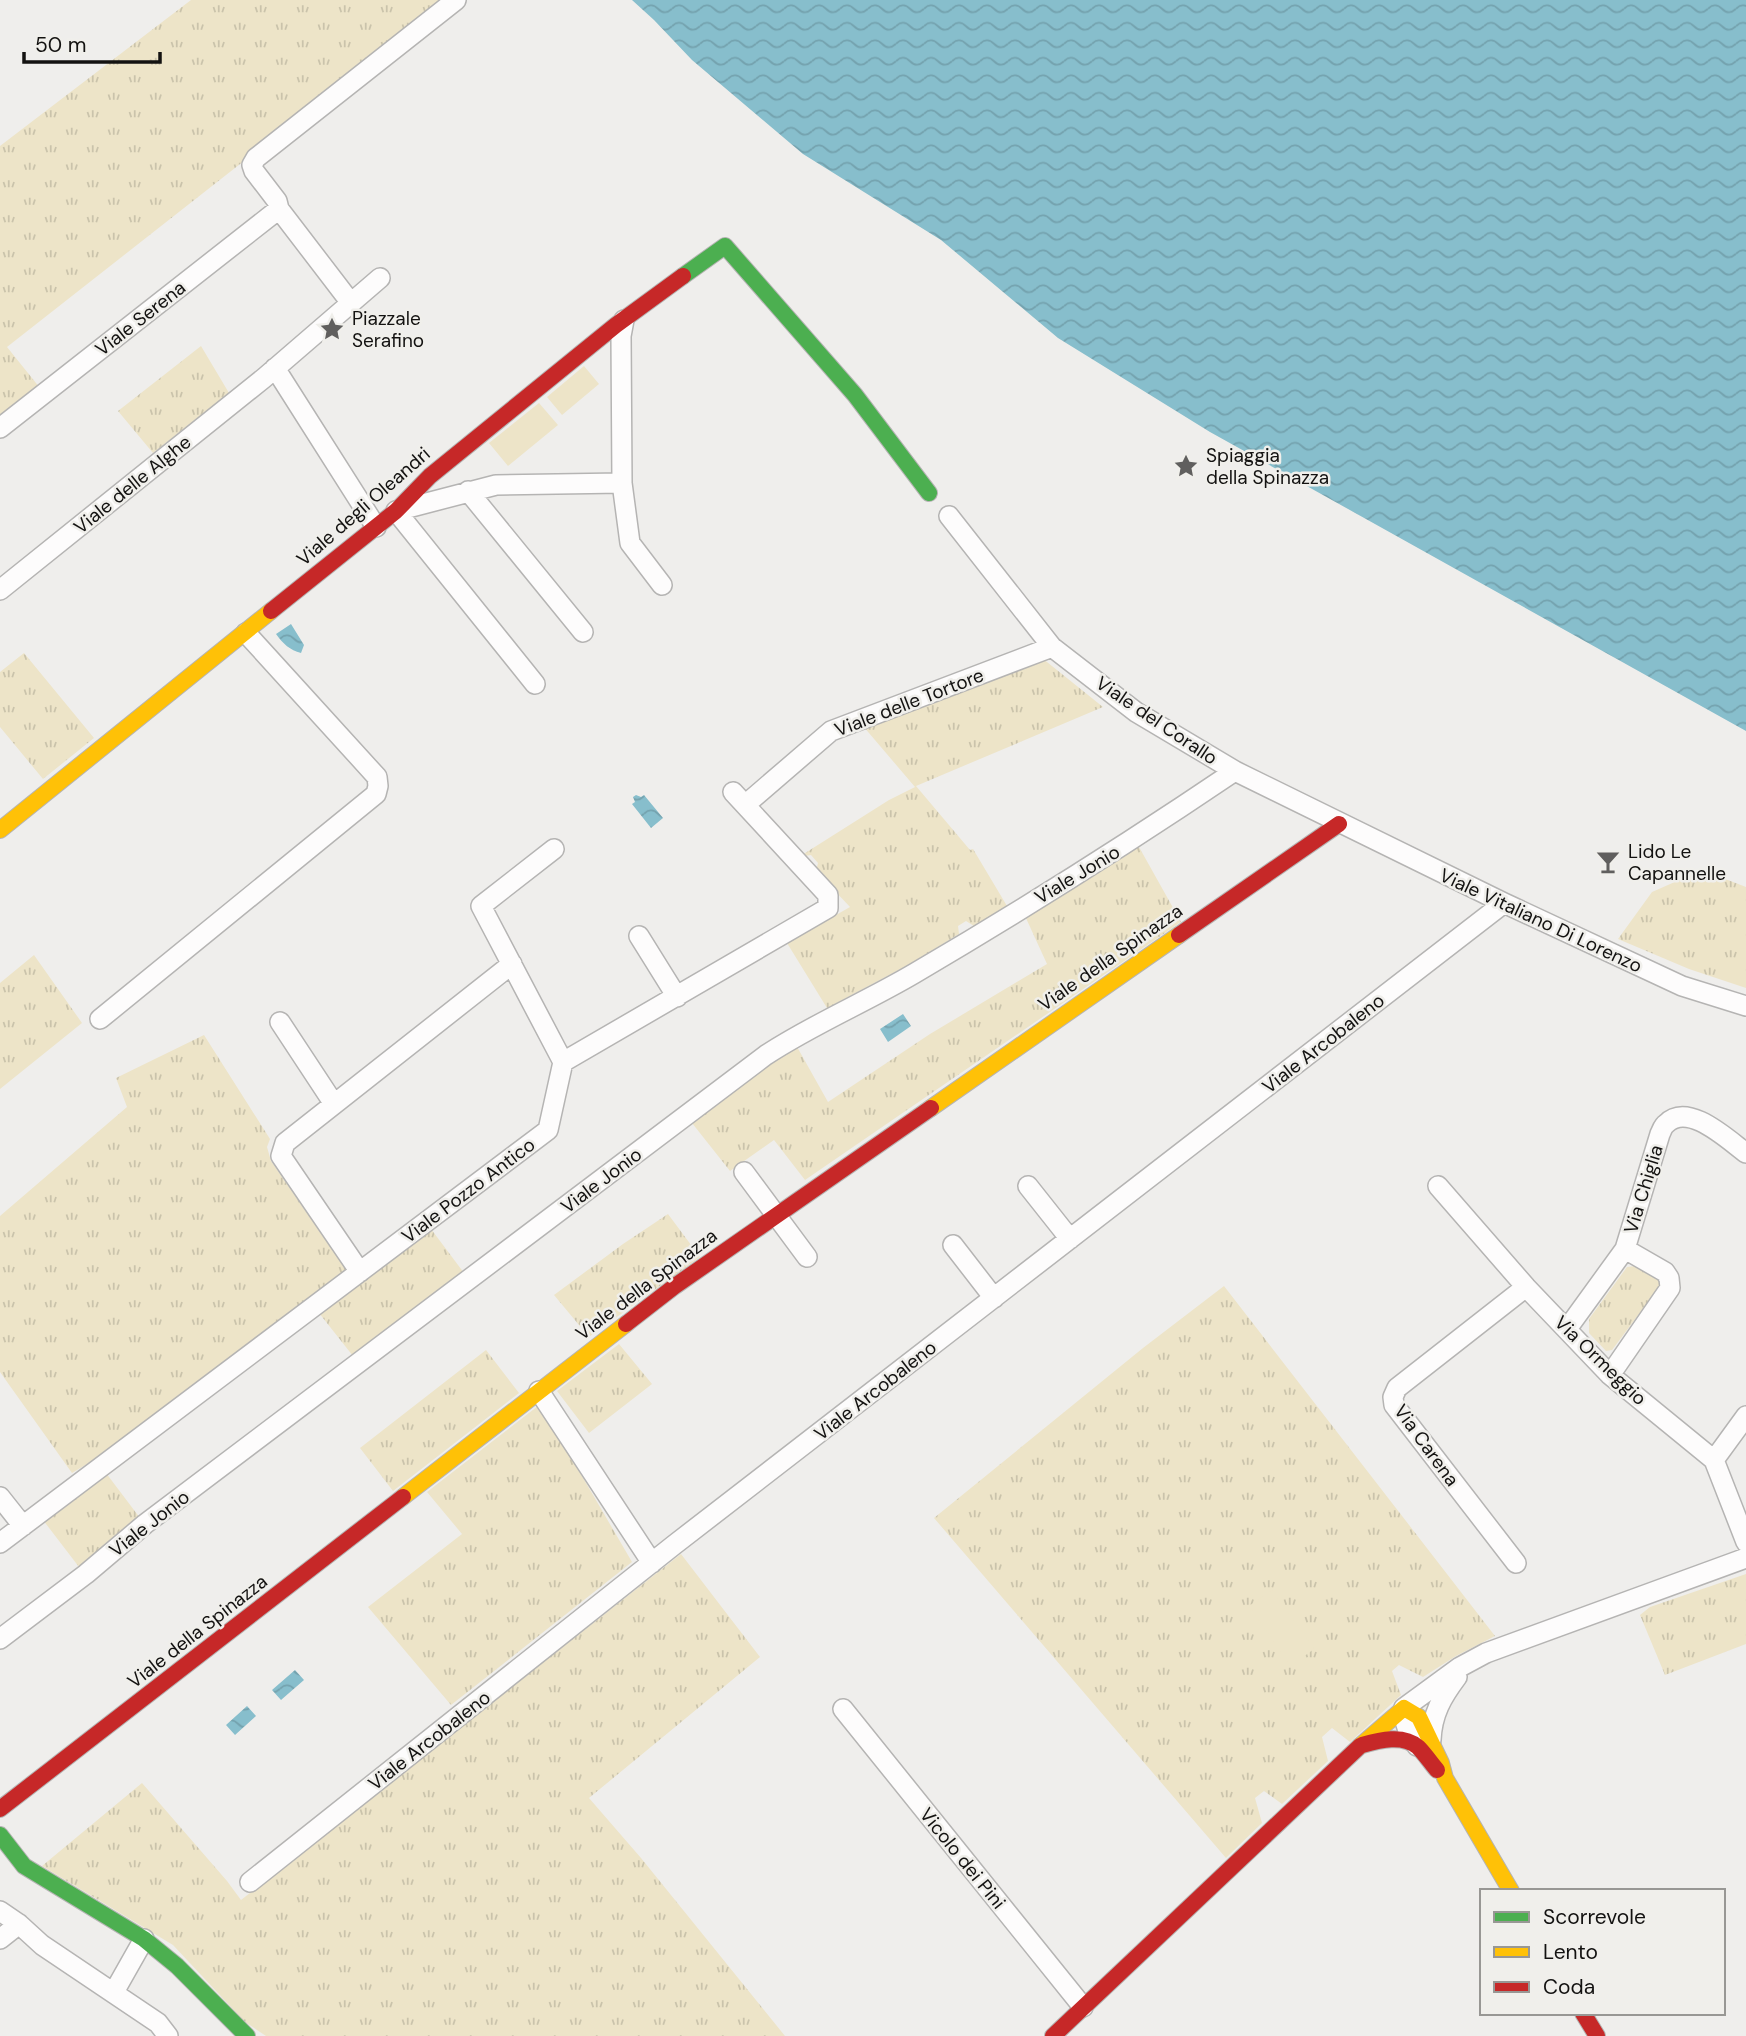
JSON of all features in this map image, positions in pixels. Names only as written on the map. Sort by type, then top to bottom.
[{"type":"street","points":[[351,303],[279,209],[277,201],[254,171],[253,165],[256,158],[456,0]]},
{"type":"street","name":"Viale Serena","points":[[0,428],[279,209]]},
{"type":"street","name":"Viale degli Oleandri","points":[[0,830],[396,511],[430,476],[616,325],[725,246],[855,395],[929,493]]},
{"type":"street","name":"Viale delle Alghe","points":[[0,590],[270,373],[380,278]]},
{"type":"street","points":[[624,320],[621,336],[622,483],[630,543],[662,585]]},
{"type":"street","points":[[270,373],[376,527]]},
{"type":"street","points":[[535,684],[396,511],[496,485],[622,483]]},
{"type":"street","points":[[468,491],[583,632]]},
{"type":"street","name":"Viale del Corallo","points":[[949,516],[1052,647],[1136,712],[1235,771],[1339,824]]},
{"type":"street","points":[[100,1019],[376,794],[377,777],[246,633]]},
{"type":"street","name":"Viale delle Tortore","points":[[677,996],[828,908],[828,895],[739,799],[831,731],[1052,647]]},
{"type":"street","name":"Viale Jonio","points":[[0,1639],[86,1574],[145,1524],[766,1055],[792,1038],[913,974],[1133,840],[1235,771]]},
{"type":"street","name":"Viale Vitaliano Di Lorenzo","points":[[1339,824],[1682,986],[1746,1006]]},
{"type":"street","name":"Viale della Spinazza","points":[[0,1809],[676,1286],[1339,824]]},
{"type":"street","points":[[554,849],[481,906],[564,1062],[677,996],[639,936]]},
{"type":"street","name":"Viale Arcobaleno","points":[[250,1882],[652,1563],[1504,903]]},
{"type":"street","points":[[360,1272],[281,1156],[285,1143],[512,964]]},
{"type":"street","points":[[280,1021],[334,1104]]},
{"type":"street","name":"Viale Pozzo Antico","points":[[0,1543],[548,1130],[564,1062]]},
{"type":"street","name":"Via Chiglia","points":[[1567,1329],[1625,1249],[1660,1134],[1666,1124],[1674,1119],[1697,1118],[1746,1153]]},
{"type":"street","points":[[744,1172],[807,1257]]},
{"type":"street","points":[[1028,1186],[1070,1239]]},
{"type":"street","name":"Via Ormeggio","points":[[1438,1186],[1526,1287],[1610,1374],[1714,1460],[1746,1542]]},
{"type":"street","points":[[953,1245],[994,1298]]},
{"type":"street","points":[[1610,1374],[1671,1287],[1665,1272],[1625,1249]]},
{"type":"street","name":"Via Carena","points":[[1516,1563],[1394,1405],[1393,1397],[1397,1388],[1526,1287]]},
{"type":"street","points":[[539,1391],[652,1563]]},
{"type":"street","points":[[1714,1460],[1746,1416]]},
{"type":"street","points":[[0,1497],[23,1526]]},
{"type":"street","points":[[1053,2036],[1362,1745],[1404,1708],[1466,1665],[1486,1653],[1746,1558]]},
{"type":"street","points":[[1466,1665],[1438,1706],[1424,1743],[1431,1764],[1445,1778],[1510,1889]]},
{"type":"street","points":[[1404,1708],[1404,1722],[1409,1734],[1424,1743]]},
{"type":"street","name":"Vicolo dei Pini","points":[[843,1709],[1083,2007]]},
{"type":"street","points":[[1362,1745],[1392,1739],[1424,1743]]},
{"type":"street","points":[[0,1835],[24,1866],[144,1939],[177,1966],[247,2036]]},
{"type":"street","points":[[0,1912],[19,1924],[42,1945],[158,2023],[168,2036]]},
{"type":"street","points":[[0,1939],[19,1924]]},
{"type":"street","points":[[114,1993],[144,1939]]},
{"type":"street","points":[[1584,2015],[1597,2036]]},
{"type":"green space","points":[[191,0],[449,0],[7,347],[40,388],[0,420],[0,146]]},
{"type":"green space","points":[[201,346],[229,393],[153,453],[118,411]]},
{"type":"green space","points":[[584,366],[599,384],[562,415],[547,397]]},
{"type":"green space","points":[[539,403],[558,425],[508,466],[489,443]]},
{"type":"green space","points":[[24,653],[94,738],[43,779],[0,727],[0,672]]},
{"type":"green space","points":[[1042,658],[1103,707],[916,786],[970,850],[973,849],[1007,906],[974,926],[966,921],[958,926],[959,934],[908,965],[827,1008],[787,943],[850,907],[816,871],[818,863],[811,855],[802,855],[889,800],[915,787],[863,726]]},
{"type":"green space","points":[[1139,847],[1181,922],[805,1180],[774,1140],[730,1171],[692,1123],[796,1045],[828,1102],[930,1034],[1047,964],[1025,916]]},
{"type":"green space","points":[[1702,870],[1746,887],[1746,988],[1689,969],[1618,939],[1652,892]]},
{"type":"green space","points":[[34,955],[82,1023],[0,1089],[0,983]]},
{"type":"green space","points":[[204,1035],[270,1139],[267,1147],[271,1161],[349,1274],[122,1443],[72,1473],[0,1372],[0,1216],[127,1107],[116,1078]]},
{"type":"green space","points":[[668,1214],[700,1257],[589,1337],[554,1295]]},
{"type":"green space","points":[[431,1229],[464,1273],[353,1356],[319,1313]]},
{"type":"green space","points":[[1635,1266],[1659,1278],[1660,1286],[1612,1350],[1606,1351],[1589,1333],[1589,1319],[1627,1267]]},
{"type":"green space","points":[[1224,1286],[1495,1636],[1423,1677],[1399,1665],[1392,1671],[1401,1695],[1350,1742],[1332,1728],[1322,1737],[1328,1761],[1282,1804],[1264,1791],[1255,1798],[1262,1823],[1226,1858],[934,1518],[1143,1348]]},
{"type":"green space","points":[[619,1344],[652,1384],[589,1433],[557,1391]]},
{"type":"green space","points":[[486,1350],[519,1393],[393,1491],[360,1448]]},
{"type":"green space","points":[[538,1406],[632,1562],[451,1705],[368,1607],[462,1534],[427,1492]]},
{"type":"green space","points":[[106,1473],[140,1518],[79,1567],[43,1520]]},
{"type":"green space","points":[[681,1554],[760,1657],[589,1798],[785,2036],[266,2036],[245,2022],[173,1945],[42,1866],[142,1783],[241,1900]]},
{"type":"green space","points":[[1746,1574],[1746,1644],[1665,1675],[1640,1615],[1650,1607]]},
{"type":"green space","points":[[1272,1590],[1314,1649],[1291,1666],[1249,1606]]},
{"type":"water","points":[[632,0],[1746,0],[1746,731],[1210,432],[1058,338],[941,240],[803,154],[692,60]]},
{"type":"water","points":[[291,624],[304,645],[301,653],[287,646],[276,634]]},
{"type":"water","points":[[636,795],[644,795],[663,818],[651,828],[632,804]]},
{"type":"water","points":[[903,1014],[911,1026],[888,1042],[880,1029]]},
{"type":"water","points":[[295,1670],[304,1680],[281,1700],[272,1690]]},
{"type":"water","points":[[247,1706],[256,1716],[235,1735],[226,1725]]},
{"type":"traffic: fast","points":[[683,276],[725,246],[855,395],[929,493]]},
{"type":"traffic: fast","points":[[0,1835],[24,1866],[144,1939],[177,1966],[247,2036]]},
{"type":"traffic: slow","points":[[0,830],[271,611]]},
{"type":"traffic: slow","points":[[931,1108],[1179,935]]},
{"type":"traffic: slow","points":[[403,1497],[626,1324]]},
{"type":"traffic: slow","points":[[1360,1746],[1404,1708],[1419,1717],[1441,1763],[1445,1778],[1510,1889]]},
{"type":"traffic: jam","points":[[271,611],[396,511],[430,476],[616,325],[683,276]]},
{"type":"traffic: jam","points":[[1179,935],[1339,824]]},
{"type":"traffic: jam","points":[[626,1324],[675,1286],[931,1108]]},
{"type":"traffic: jam","points":[[0,1809],[403,1497]]},
{"type":"traffic: jam","points":[[1362,1745],[1398,1739],[1412,1743],[1437,1770]]},
{"type":"traffic: jam","points":[[1053,2036],[1360,1746]]},
{"type":"traffic: jam","points":[[1584,2015],[1597,2036]]},
{"type":"place","name":"Piazzale Serafino","points":[[332,329]]},
{"type":"place","name":"Spiaggia della Spinazza","points":[[1186,466]]},
{"type":"place","name":"Lido Le Capannelle","points":[[1608,862]]}]
